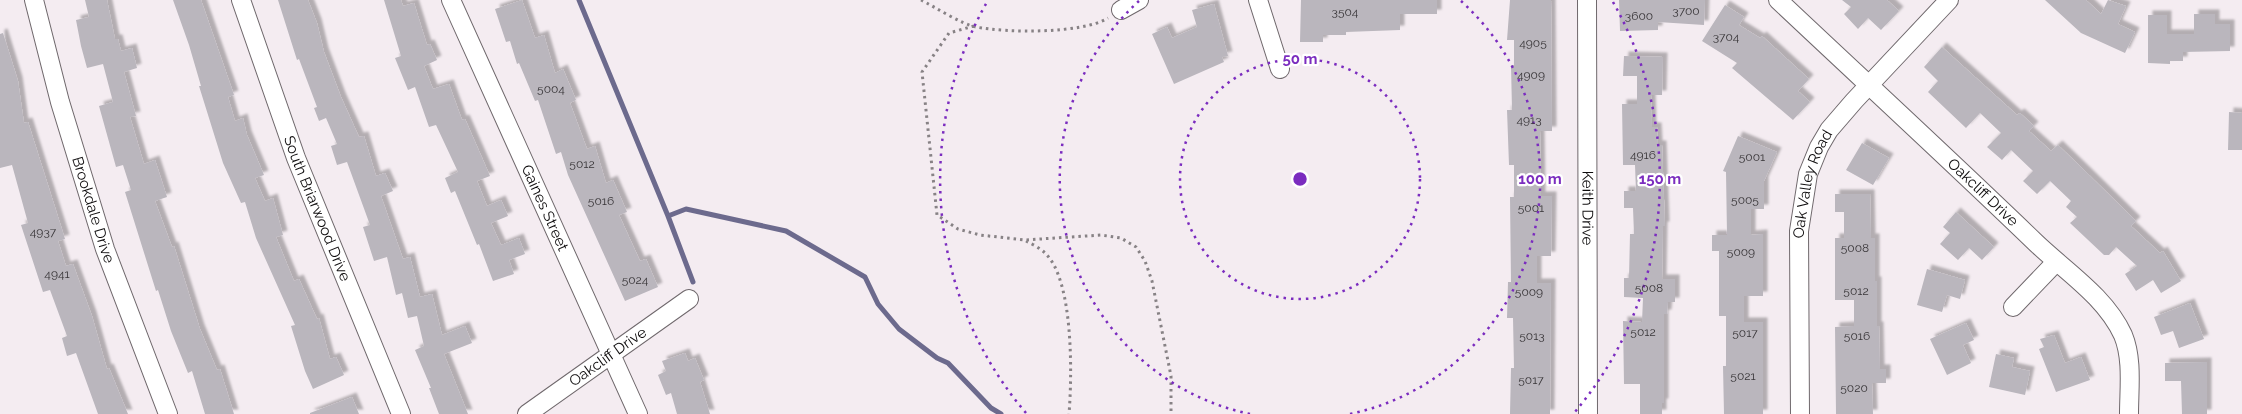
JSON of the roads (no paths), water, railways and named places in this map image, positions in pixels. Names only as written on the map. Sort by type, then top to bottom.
[{"type":"street","name":"Brookdale Drive","points":[[34,0],[60,102],[105,249],[168,414]]},
{"type":"street","name":"South Briarwood Drive","points":[[241,0],[296,158],[401,414]]},
{"type":"street","name":"Gaines Street","points":[[452,0],[638,414]]},
{"type":"street","points":[[1122,10],[1139,0]]},
{"type":"street","points":[[1258,0],[1280,68]]},
{"type":"street","name":"Keith Drive","points":[[1587,0],[1588,414]]},
{"type":"street","name":"Oakcliff Drive","points":[[1778,0],[2103,304],[2123,335],[2127,350],[2129,414]]},
{"type":"street","name":"Oak Valley Road","points":[[1800,414],[1799,231],[1804,191],[1814,159],[1830,130],[1948,0]]},
{"type":"street","points":[[2012,307],[2056,262]]},
{"type":"street","name":"Oakcliff Drive","points":[[527,414],[689,299]]},
{"type":"waterway","points":[[579,0],[668,216],[686,209],[786,231],[865,277],[878,304],[899,329],[937,358],[948,363],[991,408],[1001,414]]},
{"type":"waterway","points":[[668,216],[693,282]]}]
